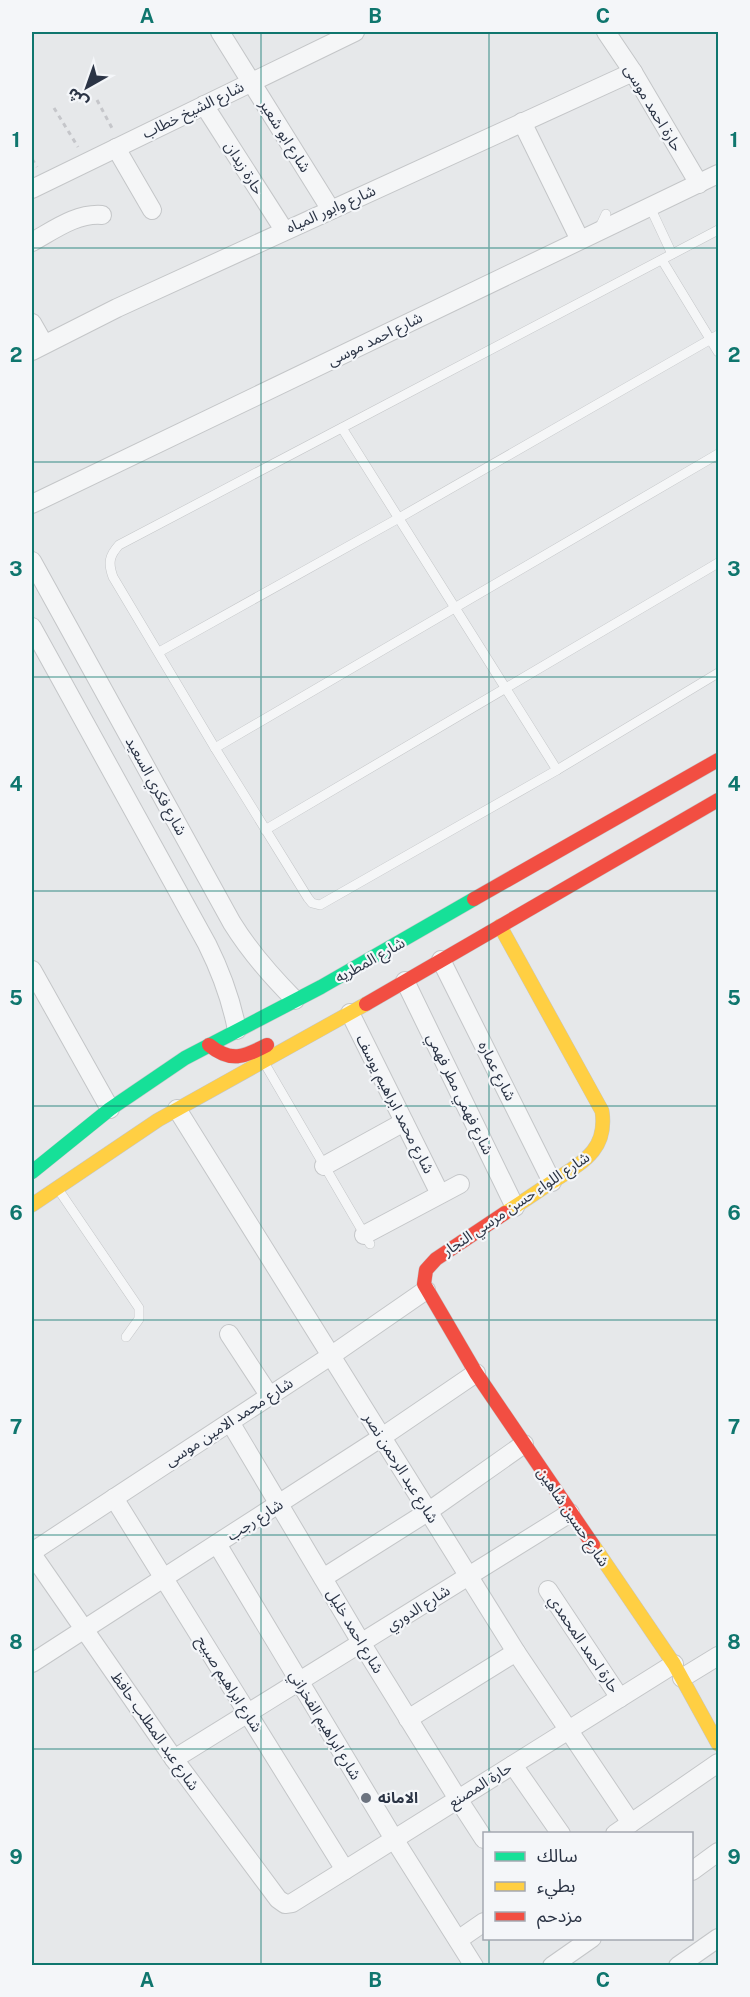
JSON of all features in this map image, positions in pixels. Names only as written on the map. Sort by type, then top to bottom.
[{"type":"main road","name":"شارع المطريه","points":[[32,1172],[110,1109],[163,1072],[208,1045],[430,927],[718,760]]},
{"type":"main road","points":[[32,1204],[138,1132],[307,1038],[718,800]]},
{"type":"main road","name":"شارع اللواء حسن مرسي النجار","points":[[426,1290],[424,1277],[430,1264],[587,1159],[596,1149],[602,1137],[604,1124],[602,1111],[500,926]]},
{"type":"main road","points":[[208,1045],[222,1055],[239,1058],[289,1034],[307,1038]]},
{"type":"main road","points":[[163,1072],[178,1085],[181,1107]]},
{"type":"main road","name":"شارع حسين شاهين","points":[[426,1290],[476,1373],[678,1671],[718,1744]]},
{"type":"street","name":"شارع ابو شعير","points":[[220,32],[331,210]]},
{"type":"street","name":"شارع الشيخ خطاب","points":[[32,189],[355,32]]},
{"type":"street","name":"حارة احمد موسى","points":[[606,32],[633,72],[699,184]]},
{"type":"street","name":"شارع وابور المياه","points":[[38,347],[284,231],[633,72]]},
{"type":"street","name":"حارة زيدان","points":[[204,105],[284,231]]},
{"type":"street","points":[[522,122],[580,240]]},
{"type":"street","points":[[119,146],[152,210]]},
{"type":"street","name":"شارع احمد موسى","points":[[32,504],[718,174]]},
{"type":"street","points":[[32,242],[77,218],[90,214],[102,215]]},
{"type":"street","points":[[32,323],[38,347]]},
{"type":"street","name":"شارع فكري السعيد","points":[[32,561],[231,923],[250,951],[295,1000]]},
{"type":"street","points":[[32,627],[222,973],[232,1003],[237,1030]]},
{"type":"street","name":"شارع عماره","points":[[441,960],[552,1182]]},
{"type":"street","points":[[34,981],[110,1109]]},
{"type":"street","name":"شارع فهمي مطر فهمي","points":[[405,981],[515,1207]]},
{"type":"street","name":"شارع محمد ابراهيم يوسف","points":[[350,1013],[440,1194]]},
{"type":"street","name":"شارع عبد الرحمن نصر","points":[[181,1107],[516,1652],[631,1823]]},
{"type":"street","points":[[324,1166],[404,1122]]},
{"type":"street","points":[[367,1240],[460,1184]]},
{"type":"street","name":"شارع محمد الامين موسى","points":[[32,1553],[269,1395],[332,1356],[426,1290]]},
{"type":"street","points":[[229,1334],[269,1395]]},
{"type":"street","name":"شارع رجب","points":[[32,1663],[382,1437],[476,1373]]},
{"type":"street","name":"شارع احمد خليل","points":[[230,1422],[362,1644],[483,1838]]},
{"type":"street","points":[[323,1578],[429,1511],[524,1444]]},
{"type":"street","name":"شارع ابراهيم صبيح","points":[[114,1498],[345,1870]]},
{"type":"street","name":"شارع الدوري","points":[[174,1759],[570,1513]]},
{"type":"street","name":"شارع ابراهيم الفخراني","points":[[217,1544],[394,1839],[474,1965]]},
{"type":"street","name":"شارع عبد المطلب حافظ","points":[[32,1553],[174,1759],[278,1899],[285,1904]]},
{"type":"street","name":"حارة احمد المحمدي","points":[[548,1590],[620,1698]]},
{"type":"street","points":[[408,1719],[516,1652]]},
{"type":"street","name":"حارة المصنع","points":[[285,1904],[292,1903],[620,1698],[678,1671],[718,1656]]},
{"type":"street","points":[[617,1832],[718,1764]]},
{"type":"street","points":[[513,1765],[560,1832]]},
{"type":"street","points":[[693,1870],[718,1852]]},
{"type":"street","points":[[458,1940],[483,1923]]},
{"type":"street","points":[[678,1965],[718,1938]]},
{"type":"street","points":[[552,1965],[589,1940]]},
{"type":"lane","points":[[650,207],[672,254]]},
{"type":"lane","points":[[598,231],[606,214]]},
{"type":"lane","points":[[718,230],[119,545],[111,554],[109,566],[113,577],[265,830],[312,903],[320,905],[557,771],[718,674]]},
{"type":"lane","points":[[662,260],[715,337],[718,352]]},
{"type":"lane","points":[[159,652],[715,337]]},
{"type":"lane","points":[[342,428],[557,771]]},
{"type":"lane","points":[[215,748],[718,454]]},
{"type":"lane","points":[[265,830],[718,562]]},
{"type":"lane","points":[[264,1062],[367,1240]]},
{"type":"lane","points":[[56,1187],[140,1308],[139,1319],[126,1337]]},
{"type":"path","points":[[97,100],[119,146]]},
{"type":"path","points":[[54,108],[86,162]]},
{"type":"traffic: fast","points":[[32,1172],[110,1109],[185,1058],[321,987],[474,899]]},
{"type":"traffic: slow","points":[[500,926],[602,1111],[603,1125],[596,1146],[582,1162],[505,1213]]},
{"type":"traffic: slow","points":[[32,1205],[158,1120],[366,1004]]},
{"type":"traffic: slow","points":[[593,1545],[674,1664],[718,1744]]},
{"type":"traffic: jam","points":[[474,899],[718,760]]},
{"type":"traffic: jam","points":[[366,1004],[718,800]]},
{"type":"traffic: jam","points":[[209,1045],[231,1056],[251,1053],[267,1045]]},
{"type":"traffic: jam","points":[[505,1213],[436,1259],[426,1270],[424,1284],[476,1373],[593,1545]]},
{"type":"place","name":"الامانه","points":[[366,1798]]}]
